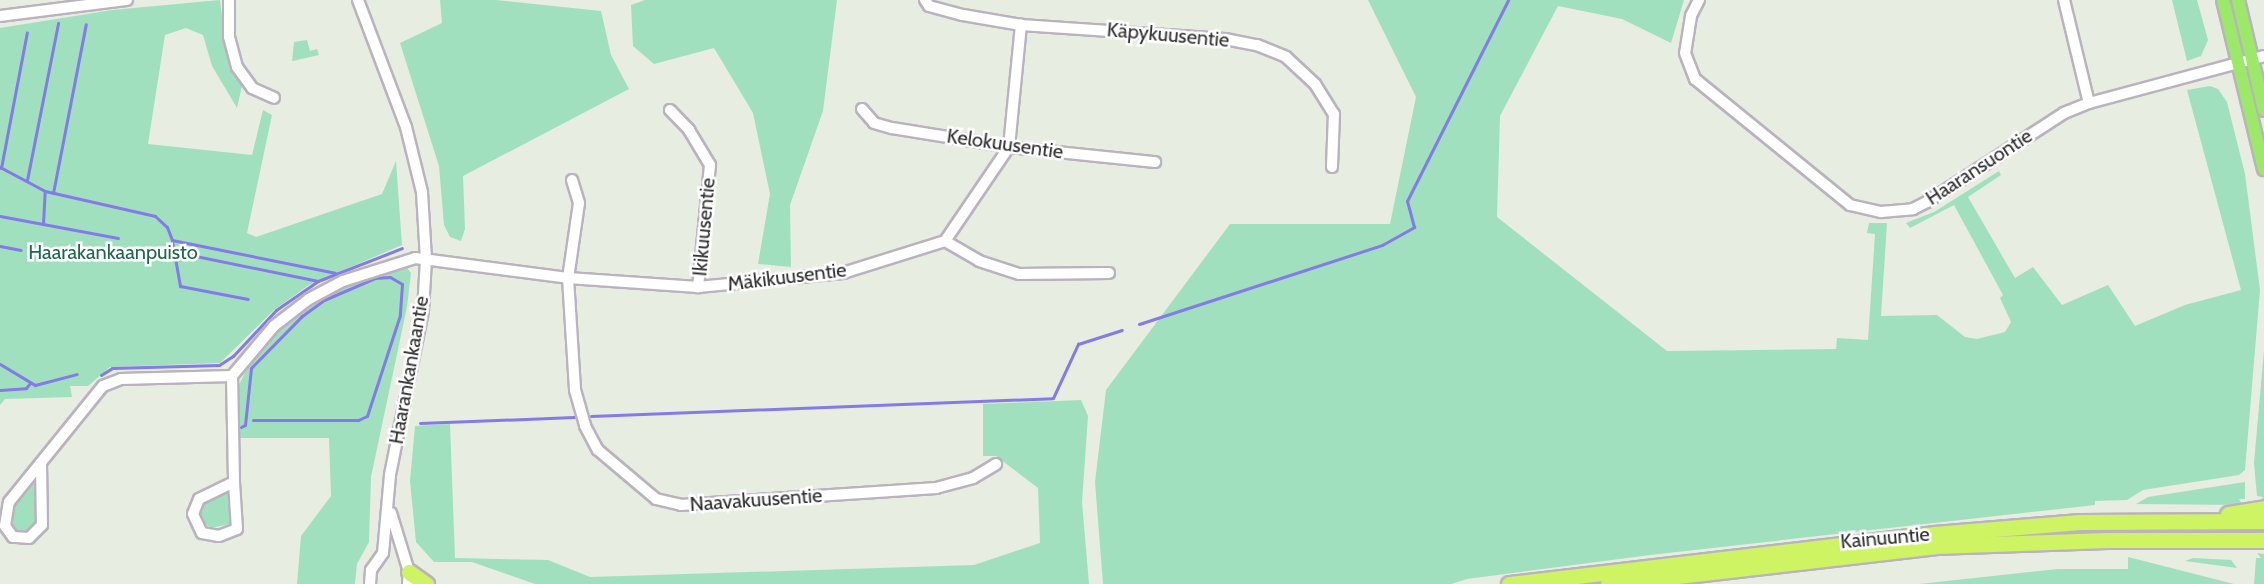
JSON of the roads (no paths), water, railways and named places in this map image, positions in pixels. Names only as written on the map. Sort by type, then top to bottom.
[{"type":"highway","points":[[2186,520],[2264,508]]},
{"type":"highway","name":"Kainuuntie","points":[[1509,584],[1922,535],[2080,522],[2264,521]]},
{"type":"highway","points":[[2223,540],[2264,550]]},
{"type":"highway","name":"Kainuuntie","points":[[1608,584],[1935,546],[2264,540]]},
{"type":"highway","points":[[407,573],[426,584]]},
{"type":"main road","points":[[2223,0],[2264,169]]},
{"type":"main road","points":[[2238,0],[2258,58],[2264,110]]},
{"type":"street","points":[[0,16],[127,0]]},
{"type":"street","points":[[229,0],[229,37],[237,66],[252,88],[274,98]]},
{"type":"street","name":"Haarankankaantie","points":[[358,0],[406,126],[422,192],[426,260],[423,312],[390,475],[379,561],[371,570],[370,584]]},
{"type":"street","name":"Käpykuusentie","points":[[925,0],[929,6],[963,15],[1021,25],[1225,39],[1257,45],[1286,57],[1315,84],[1334,114],[1332,167]]},
{"type":"street","name":"Haaransuontie","points":[[1699,0],[1691,15],[1685,53],[1695,79],[1835,193],[1864,209],[1881,212],[1913,209],[2064,113],[2089,103],[2258,58]]},
{"type":"street","points":[[2064,0],[2089,103]]},
{"type":"street","points":[[1021,25],[1009,147],[945,241],[979,261],[1019,274],[1109,273]]},
{"type":"street","name":"Kelokuusentie","points":[[862,109],[874,123],[1009,147],[1155,162]]},
{"type":"street","name":"Ikikuusentie","points":[[670,110],[689,130],[710,165],[699,286]]},
{"type":"street","name":"Naavakuusentie","points":[[572,180],[579,203],[568,278],[575,390],[585,426],[609,461],[662,501],[681,505],[936,488],[973,478],[996,464]]},
{"type":"street","name":"Mäkikuusentie","points":[[232,376],[274,326],[309,300],[343,281],[415,258],[568,278],[699,286],[843,273],[945,241]]},
{"type":"street","points":[[41,464],[42,525],[29,538],[13,537],[5,526],[6,508],[41,464],[104,386],[121,379],[232,376],[237,529],[219,536],[202,533],[193,514],[199,499],[234,482]]},
{"type":"street","name":"Haarankankaantie","points":[[388,499],[407,573]]},
{"type":"street","points":[[379,561],[388,558],[407,573]]},
{"type":"waterway","points":[[1139,324],[1382,245],[1414,227],[1407,201],[1508,0]]},
{"type":"waterway","points":[[27,180],[58,23]]},
{"type":"waterway","points":[[53,193],[86,24]]},
{"type":"waterway","points":[[1,168],[27,32]]},
{"type":"waterway","points":[[0,167],[45,191],[155,216],[167,227],[172,240],[335,273]]},
{"type":"waterway","points":[[43,224],[45,191]]},
{"type":"waterway","points":[[0,216],[118,238]]},
{"type":"waterway","points":[[172,241],[180,286],[248,299]]},
{"type":"waterway","points":[[0,246],[21,250]]},
{"type":"waterway","points":[[101,375],[112,368],[219,365],[233,356],[276,310],[318,281],[402,248]]},
{"type":"waterway","points":[[176,252],[318,281]]},
{"type":"waterway","points":[[241,427],[245,425],[251,368],[302,316],[324,300],[375,278],[390,277],[402,284],[400,315],[367,416],[358,420],[253,420]]},
{"type":"waterway","points":[[591,416],[1053,398],[1078,344],[1122,330]]},
{"type":"waterway","points":[[0,364],[35,385],[77,374]]},
{"type":"waterway","points":[[0,390],[26,388],[30,383]]},
{"type":"waterway","points":[[420,423],[574,417]]},
{"type":"park label","name":"Haarakankaanpuisto","points":[[113,252]]}]
